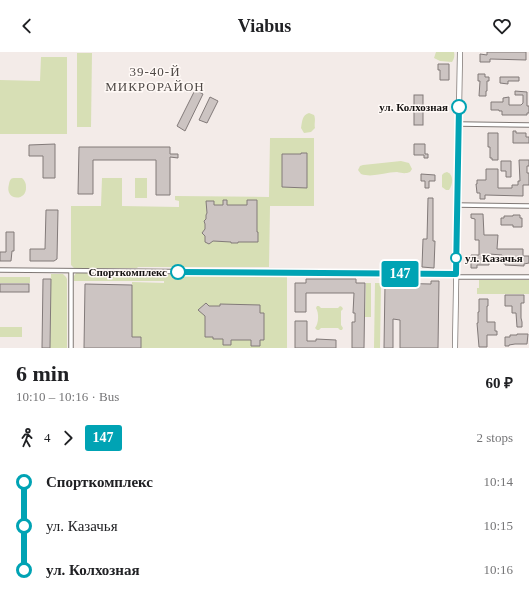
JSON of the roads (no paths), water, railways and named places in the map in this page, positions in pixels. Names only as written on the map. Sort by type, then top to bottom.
[{"type":"street","points":[[454,348],[460,52]]},
{"type":"street","points":[[459,124],[529,125]]},
{"type":"street","points":[[457,205],[529,206]]},
{"type":"street","points":[[0,270],[529,277]]},
{"type":"street","points":[[71,271],[71,348]]},
{"type":"place","name":"ул. Колхозная","points":[[459,107]]},
{"type":"place","name":"ул. Казачья","points":[[456,258]]},
{"type":"place","name":"Спорткомплекс","points":[[178,272]]},
{"type":"district","name":"39-40-Й МИКРОРАЙОН","points":[[155,78]]}]
